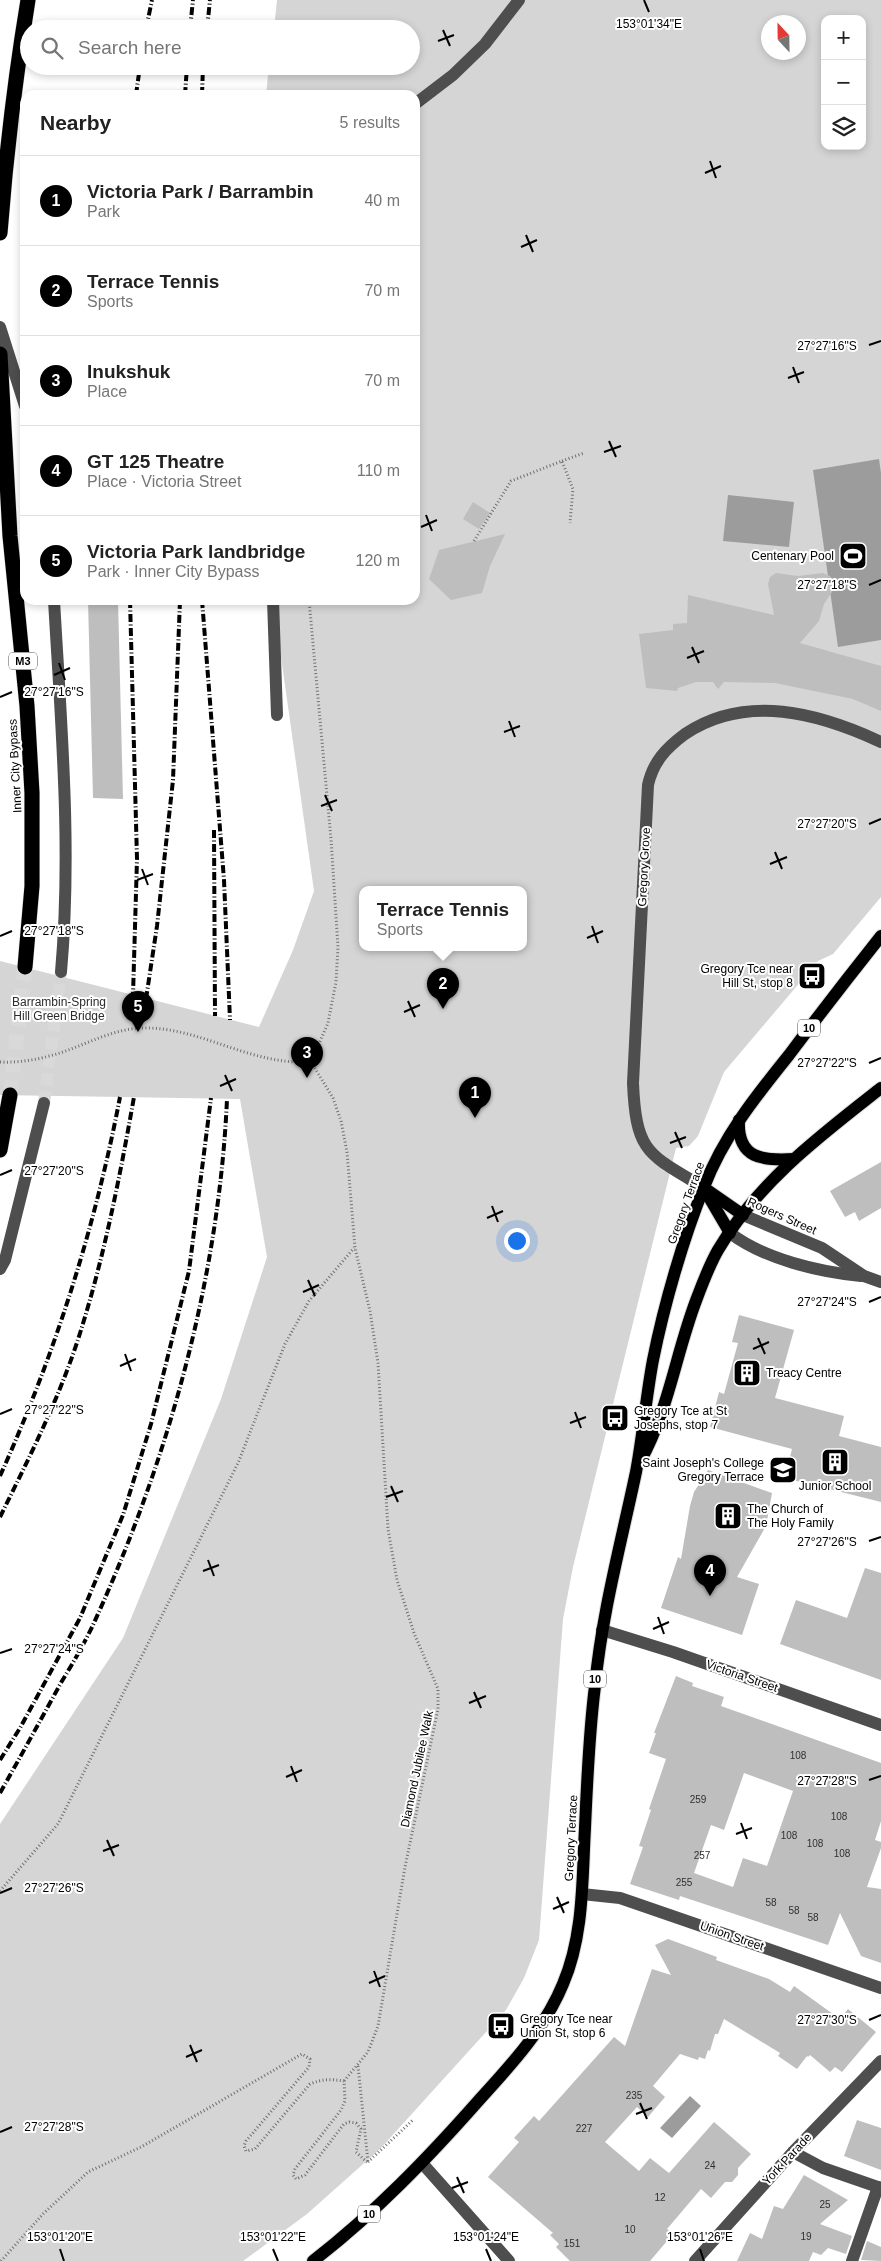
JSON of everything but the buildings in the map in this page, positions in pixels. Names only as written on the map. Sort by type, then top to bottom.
[{"type":"highway","points":[[25,20],[28,0]]},
{"type":"highway","points":[[0,233],[11,111],[20,52]]},
{"type":"highway","name":"Inner City Bypass","points":[[0,354],[10,536],[27,706],[32,793],[32,886],[25,967]]},
{"type":"highway","points":[[0,1150],[10,1095]]},
{"type":"main road","name":"Gregory Terrace","points":[[313,2261],[362,2221],[422,2163],[513,2062],[538,2030],[564,1982],[577,1939],[582,1894],[586,1799],[594,1687],[602,1630],[636,1469],[647,1393],[662,1321],[703,1187],[739,1120],[881,936]]},
{"type":"main road","name":"Gregory Terrace","points":[[636,1469],[661,1419],[697,1299],[718,1250],[743,1215],[775,1177],[794,1159],[881,1088]]},
{"type":"main road","points":[[739,1120],[739,1137],[749,1153],[761,1158],[794,1159]]},
{"type":"main road","name":"Rogers Street","points":[[703,1187],[743,1215]]},
{"type":"main road","name":"Rogers Street","points":[[703,1187],[730,1233]]},
{"type":"street","points":[[420,100],[453,75],[485,44],[519,0]]},
{"type":"street","points":[[0,327],[20,390]]},
{"type":"street","points":[[54,605],[63,758],[66,917],[61,972]]},
{"type":"street","points":[[273,605],[277,715]]},
{"type":"street","name":"Gregory Grove","points":[[703,1187],[655,1158],[645,1144],[634,1107],[633,1083],[646,815],[648,785],[651,773],[659,758],[677,740],[711,719],[735,712],[770,710],[815,719],[857,732],[881,742]]},
{"type":"street","points":[[0,1269],[5,1260],[44,1103]]},
{"type":"street","name":"Rogers Street","points":[[743,1215],[822,1248],[864,1276]]},
{"type":"street","name":"Rogers Street","points":[[730,1233],[749,1246],[810,1268],[864,1276],[881,1282]]},
{"type":"street","name":"Victoria Street","points":[[602,1630],[682,1655],[881,1725]]},
{"type":"street","name":"Union Street","points":[[582,1894],[620,1898],[881,1988]]},
{"type":"street","name":"York Parade","points":[[695,2261],[793,2152],[881,2061]]},
{"type":"street","points":[[793,2152],[823,2168],[879,2187],[852,2261]]},
{"type":"street","points":[[422,2163],[509,2261]]},
{"type":"path","points":[[474,541],[512,481],[584,453]]},
{"type":"path","points":[[562,461],[573,489],[570,523]]},
{"type":"path","points":[[0,1062],[43,1058],[107,1034],[138,1028],[158,1028],[196,1036],[250,1055],[295,1062],[311,1062],[328,1023],[336,982],[338,947],[331,839],[310,605]]},
{"type":"path","name":"Diamond Jubilee Walk","points":[[311,1062],[333,1098],[341,1121],[347,1152],[355,1248],[370,1312],[378,1363],[388,1529],[397,1580],[414,1633],[438,1689],[438,1709],[405,1867],[378,2026],[368,2052],[344,2081]]},
{"type":"path","points":[[0,1891],[58,1824],[238,1463],[285,1344],[310,1301],[355,1248]]},
{"type":"path","points":[[0,2261],[43,2214],[88,2172],[141,2147],[292,2058],[302,2054],[308,2056],[311,2063],[246,2141],[244,2146],[246,2151],[255,2149],[310,2084],[321,2079],[344,2081],[345,2100],[341,2110],[295,2169],[293,2175],[296,2179],[305,2175],[344,2124],[349,2122],[356,2123],[361,2129],[356,2152],[368,2163]]},
{"type":"path","points":[[358,2066],[368,2163]]},
{"type":"path","points":[[368,2163],[414,2119]]},
{"type":"green space","name":"Barrambin-Spring Hill Green Bridge","points":[[277,0],[881,0],[881,897],[833,954],[818,961],[724,1072],[698,1136],[689,1146],[676,1148],[573,1567],[563,1619],[539,1940],[524,1978],[506,2010],[380,2149],[307,2214],[243,2261],[0,2261],[0,1824],[123,1638],[221,1399],[267,1257],[240,1099],[0,1095],[0,961],[259,1027],[293,950],[314,891],[274,605],[420,605],[420,90],[267,90],[268,75],[420,75],[420,20],[275,20]]},
{"type":"shaded area","name":"Centenary Pool","points":[[879,459],[881,473],[881,640],[838,647],[813,470]]},
{"type":"shaded area","name":"Centenary Pool","points":[[728,495],[794,502],[789,547],[723,541]]},
{"type":"shaded area","points":[[690,2096],[701,2106],[672,2138],[660,2128]]},
{"type":"tunnel","points":[[10,1095],[25,967]]},
{"type":"tunnel","points":[[44,1103],[61,972]]},
{"type":"railway","points":[[148,20],[152,0]]},
{"type":"railway","points":[[191,20],[193,0]]},
{"type":"railway","points":[[208,20],[210,0]]},
{"type":"railway","points":[[137,90],[139,75]]},
{"type":"railway","points":[[185,90],[186,75]]},
{"type":"railway","points":[[202,90],[203,75]]},
{"type":"railway","points":[[130,605],[137,859],[133,995]]},
{"type":"railway","points":[[146,999],[157,926],[173,780],[180,605]]},
{"type":"railway","points":[[202,605],[224,880],[230,1020]]},
{"type":"railway","points":[[214,830],[215,1016]]},
{"type":"railway","points":[[0,1476],[56,1337],[71,1290],[86,1242],[120,1097]]},
{"type":"railway","points":[[0,1517],[54,1402],[81,1330],[111,1214],[134,1097]]},
{"type":"railway","points":[[0,1760],[20,1728],[80,1618],[123,1515],[151,1424],[189,1271],[211,1098]]},
{"type":"railway","points":[[0,1793],[93,1625],[120,1563],[166,1434],[185,1368],[201,1301],[222,1167],[227,1099]]},
{"type":"place","name":"Centenary Pool","points":[[853,556]]},
{"type":"place","name":"Gregory Tce near Hill St, stop 8","points":[[812,976]]},
{"type":"place","name":"Terrace Tennis","points":[[443,1009]]},
{"type":"place","name":"Victoria Park landbridge","points":[[138,1032]]},
{"type":"place","name":"Inukshuk","points":[[307,1078]]},
{"type":"place","name":"Victoria Park / Barrambin","points":[[475,1118]]},
{"type":"place","name":"Treacy Centre","points":[[747,1373]]},
{"type":"place","name":"Gregory Tce at St Josephs, stop 7","points":[[615,1418]]},
{"type":"place","name":"Junior School","points":[[835,1462]]},
{"type":"place","name":"Saint Joseph's College Gregory Terrace","points":[[783,1470]]},
{"type":"place","name":"The Church of The Holy Family","points":[[728,1516]]},
{"type":"place","name":"GT 125 Theatre","points":[[710,1596]]},
{"type":"place","name":"Gregory Tce near Union St, stop 6","points":[[501,2026]]}]
